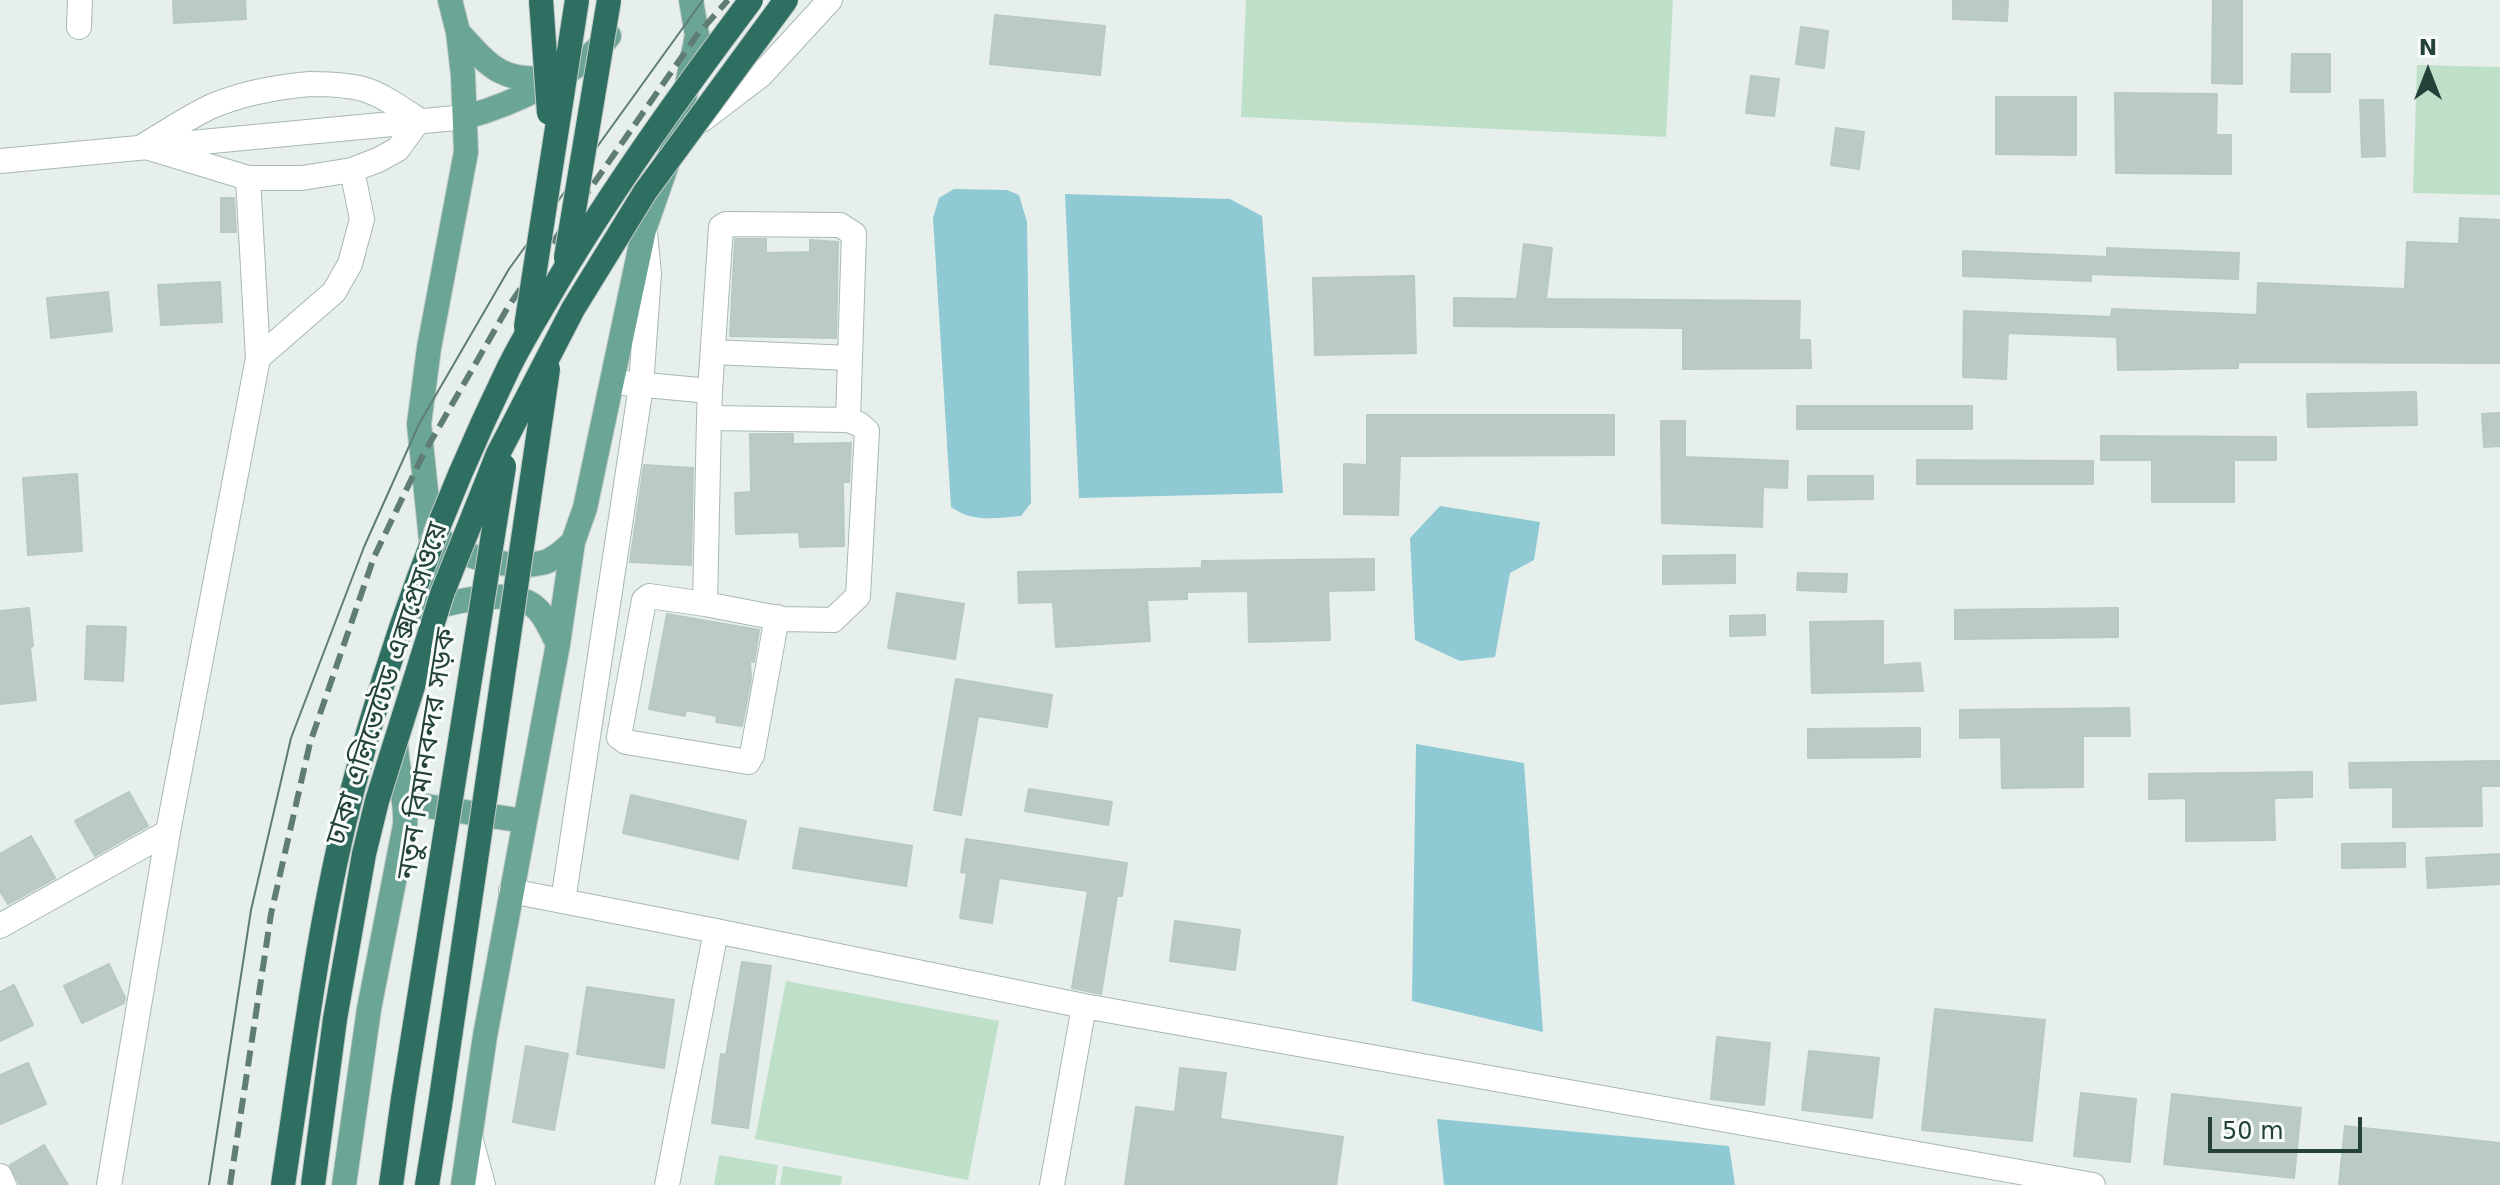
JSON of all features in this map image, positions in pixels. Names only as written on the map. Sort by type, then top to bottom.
[{"type":"highway","points":[[541,0],[553,148]]},
{"type":"highway","name":"নতুন বিমানবন্দর সড়ক","points":[[391,1185],[577,0]]},
{"type":"highway","points":[[427,1185],[559,295],[609,0]]},
{"type":"highway","name":"ঢাকা এলিভেটেড এক্সপ্রেসওয়ে","points":[[283,1185],[307,1025],[346,818],[371,724],[419,574],[509,366],[537,316],[593,222],[673,105],[751,0]]},
{"type":"highway","name":"ঢাকা এলিভেটেড এক্সপ্রেসওয়ে","points":[[313,1185],[338,1004],[364,854],[377,801],[442,594],[498,454],[573,309],[645,192],[786,0]]},
{"type":"main road","points":[[344,1185],[369,1009],[407,803],[396,760],[396,729],[434,588],[419,424],[429,348],[466,152],[458,32],[450,0]]},
{"type":"main road","points":[[466,117],[515,100],[597,51],[610,34],[620,0]]},
{"type":"main road","points":[[463,1185],[511,891],[558,644],[573,542],[585,508],[644,230],[675,141],[697,35],[691,0]]},
{"type":"main road","points":[[458,32],[497,72],[531,80],[557,76]]},
{"type":"main road","points":[[430,519],[441,539],[456,552],[509,563],[541,563],[555,558],[573,542]]},
{"type":"main road","points":[[431,608],[466,599],[496,597],[533,604],[543,615],[558,644]]},
{"type":"main road","points":[[407,803],[524,821]]},
{"type":"street","points":[[79,27],[80,0]]},
{"type":"street","points":[[675,141],[761,75],[830,0]]},
{"type":"street","points":[[143,146],[210,107],[278,87],[310,84],[361,87],[379,93],[419,120]]},
{"type":"street","points":[[0,161],[466,117]]},
{"type":"street","points":[[143,146],[248,178],[302,178],[352,170],[398,149],[419,120]]},
{"type":"street","points":[[258,358],[334,292],[350,264],[362,219],[352,170]]},
{"type":"street","points":[[109,1185],[168,832],[258,358],[248,178]]},
{"type":"street","points":[[705,604],[710,391],[721,227],[726,224],[840,225],[854,234],[848,420]]},
{"type":"street","points":[[563,901],[641,386],[649,274],[644,230]]},
{"type":"street","points":[[713,352],[850,358]]},
{"type":"street","points":[[613,382],[710,391]]},
{"type":"street","points":[[709,418],[848,420],[867,431],[858,596],[833,620],[777,617],[649,596],[644,600],[619,737],[626,742],[748,762],[752,755],[777,617]]},
{"type":"street","points":[[0,926],[168,832]]},
{"type":"street","points":[[511,891],[1084,1006],[2093,1185]]},
{"type":"street","points":[[667,1185],[716,931]]},
{"type":"street","points":[[1052,1185],[1084,1006]]},
{"type":"street","points":[[470,1137],[483,1185]]},
{"type":"street","points":[[0,1176],[4,1185]]},
{"type":"green space","points":[[1246,0],[1673,0],[1666,137],[1241,117]]},
{"type":"green space","points":[[2417,65],[2500,67],[2500,195],[2413,193]]},
{"type":"green space","points":[[786,981],[999,1021],[968,1180],[755,1139]]},
{"type":"green space","points":[[719,1155],[778,1165],[775,1185],[714,1185]]},
{"type":"green space","points":[[783,1166],[842,1176],[841,1185],[780,1185]]},
{"type":"water","points":[[954,189],[1007,190],[1019,195],[1027,222],[1031,503],[1021,516],[976,517],[951,507],[933,218],[939,198]]},
{"type":"water","points":[[1065,194],[1230,199],[1262,216],[1283,493],[1079,498]]},
{"type":"water","points":[[1440,506],[1540,522],[1534,560],[1510,573],[1495,657],[1460,661],[1415,640],[1410,538]]},
{"type":"water","points":[[1416,744],[1524,763],[1543,1032],[1412,1001]]},
{"type":"water","points":[[1437,1119],[1729,1146],[1735,1185],[1444,1185]]},
{"type":"building","points":[[173,0],[245,0],[246,19],[174,23]]},
{"type":"building","points":[[1953,0],[2008,0],[2007,21],[1953,19]]},
{"type":"building","points":[[2213,0],[2242,0],[2242,84],[2212,83]]},
{"type":"building","points":[[995,15],[1105,26],[1100,75],[990,64]]},
{"type":"building","points":[[1801,27],[1828,31],[1824,68],[1796,64]]},
{"type":"building","points":[[2292,54],[2330,54],[2330,92],[2291,92]]},
{"type":"building","points":[[1751,76],[1779,79],[1774,116],[1746,113]]},
{"type":"building","points":[[2115,93],[2217,94],[2216,135],[2231,135],[2231,174],[2116,173]]},
{"type":"building","points":[[1996,97],[2076,97],[2076,155],[1996,154]]},
{"type":"building","points":[[2360,100],[2383,100],[2385,156],[2362,157]]},
{"type":"building","points":[[1836,128],[1864,132],[1859,169],[1831,165]]},
{"type":"building","points":[[221,198],[234,198],[236,232],[221,232]]},
{"type":"building","points":[[2460,218],[2500,220],[2500,363],[2238,362],[2238,368],[2118,370],[2117,337],[2008,333],[2006,379],[1963,377],[1964,311],[2111,317],[2112,309],[2257,315],[2258,283],[2405,289],[2407,242],[2459,244]]},
{"type":"building","points":[[735,239],[766,239],[766,253],[810,252],[810,240],[838,242],[836,338],[730,336]]},
{"type":"building","points":[[1524,244],[1552,248],[1546,299],[1800,301],[1799,340],[1810,340],[1811,368],[1683,369],[1683,328],[1454,326],[1454,298],[1517,299]]},
{"type":"building","points":[[2107,248],[2239,253],[2238,279],[2091,274],[2091,281],[1963,276],[1963,251],[2107,257]]},
{"type":"building","points":[[1414,276],[1416,353],[1315,355],[1313,278]]},
{"type":"building","points":[[220,282],[222,322],[161,325],[158,285]]},
{"type":"building","points":[[108,292],[112,331],[51,338],[47,298]]},
{"type":"building","points":[[2416,392],[2417,425],[2308,427],[2307,394]]},
{"type":"building","points":[[1797,406],[1972,406],[1972,429],[1797,429]]},
{"type":"building","points":[[2500,413],[2500,446],[2484,447],[2482,414]]},
{"type":"building","points":[[1367,415],[1614,415],[1614,455],[1400,456],[1398,515],[1344,514],[1344,464],[1367,465]]},
{"type":"building","points":[[1661,421],[1685,421],[1685,457],[1788,461],[1787,488],[1763,487],[1762,527],[1662,523]]},
{"type":"building","points":[[750,434],[793,434],[793,444],[851,443],[849,482],[843,482],[844,546],[800,547],[799,532],[736,534],[735,493],[751,492]]},
{"type":"building","points":[[2101,436],[2276,437],[2276,460],[2234,460],[2234,502],[2152,502],[2152,460],[2101,460]]},
{"type":"building","points":[[1917,460],[2093,461],[2093,484],[1917,484]]},
{"type":"building","points":[[644,465],[693,468],[691,565],[630,562]]},
{"type":"building","points":[[77,474],[82,551],[28,555],[23,478]]},
{"type":"building","points":[[1808,476],[1873,476],[1873,499],[1808,500]]},
{"type":"building","points":[[1735,555],[1735,583],[1663,584],[1663,556]]},
{"type":"building","points":[[1374,559],[1374,590],[1328,591],[1330,640],[1249,642],[1248,591],[1187,592],[1187,599],[1147,600],[1150,641],[1056,647],[1053,602],[1019,603],[1018,572],[1202,568],[1202,561]]},
{"type":"building","points":[[1798,573],[1847,574],[1846,592],[1797,590]]},
{"type":"building","points":[[897,593],[964,604],[955,659],[888,648]]},
{"type":"building","points":[[29,608],[36,700],[0,704],[0,611]]},
{"type":"building","points":[[2118,608],[2118,637],[1955,639],[1955,610]]},
{"type":"building","points":[[667,614],[759,630],[754,662],[750,661],[751,679],[742,726],[716,722],[717,716],[686,710],[685,716],[649,709]]},
{"type":"building","points":[[1765,615],[1765,635],[1730,636],[1730,616]]},
{"type":"building","points":[[1883,621],[1883,665],[1920,663],[1923,691],[1812,693],[1810,622]]},
{"type":"building","points":[[87,626],[126,627],[123,681],[85,679]]},
{"type":"building","points":[[956,679],[1052,695],[1047,727],[978,716],[961,815],[934,810]]},
{"type":"building","points":[[2129,708],[2130,736],[2083,736],[2083,787],[2002,788],[2001,737],[1960,738],[1960,710]]},
{"type":"building","points":[[1920,728],[1920,757],[1808,758],[1808,729]]},
{"type":"building","points":[[2500,761],[2500,786],[2481,786],[2482,826],[2393,827],[2393,787],[2350,788],[2349,763]]},
{"type":"building","points":[[2312,772],[2312,797],[2274,798],[2275,840],[2186,841],[2186,798],[2149,799],[2149,774]]},
{"type":"building","points":[[1029,789],[1112,802],[1108,825],[1025,811]]},
{"type":"building","points":[[129,792],[148,826],[95,856],[75,821]]},
{"type":"building","points":[[631,795],[746,821],[738,859],[623,833]]},
{"type":"building","points":[[800,828],[912,846],[906,886],[793,868]]},
{"type":"building","points":[[31,836],[55,878],[8,904],[0,891],[0,854]]},
{"type":"building","points":[[966,839],[1127,863],[1122,896],[1117,896],[1101,994],[1072,988],[1088,891],[999,878],[992,923],[960,918],[967,873],[961,872]]},
{"type":"building","points":[[2405,843],[2405,867],[2342,868],[2342,844]]},
{"type":"building","points":[[2500,854],[2500,884],[2428,888],[2426,858]]},
{"type":"building","points":[[1175,921],[1240,930],[1235,970],[1170,961]]},
{"type":"building","points":[[742,962],[771,966],[748,1128],[712,1123],[721,1054],[726,1055]]},
{"type":"building","points":[[109,964],[125,998],[124,1003],[82,1023],[64,986]]},
{"type":"building","points":[[14,985],[33,1025],[0,1041],[0,992]]},
{"type":"building","points":[[587,987],[674,1000],[664,1068],[577,1054]]},
{"type":"building","points":[[1935,1009],[2045,1020],[2032,1141],[1922,1130]]},
{"type":"building","points":[[1717,1037],[1770,1043],[1764,1105],[1711,1099]]},
{"type":"building","points":[[526,1046],[568,1054],[554,1130],[513,1122]]},
{"type":"building","points":[[1809,1051],[1879,1058],[1872,1118],[1802,1110]]},
{"type":"building","points":[[28,1063],[46,1104],[0,1124],[0,1075]]},
{"type":"building","points":[[1180,1068],[1226,1073],[1220,1119],[1343,1137],[1336,1185],[1125,1185],[1136,1107],[1175,1112]]},
{"type":"building","points":[[2081,1093],[2136,1099],[2130,1162],[2074,1156]]},
{"type":"building","points":[[2172,1094],[2301,1108],[2294,1178],[2164,1164]]},
{"type":"building","points":[[2345,1126],[2500,1143],[2500,1185],[2339,1185]]},
{"type":"building","points":[[44,1145],[68,1185],[20,1185],[10,1165]]},
{"type":"tram line","points":[[209,1185],[251,910],[291,738],[364,547],[419,424],[509,269],[703,0]]},
{"type":"railway","points":[[230,1185],[271,914],[310,743],[374,557],[423,455],[508,307],[697,35],[728,0]]}]
